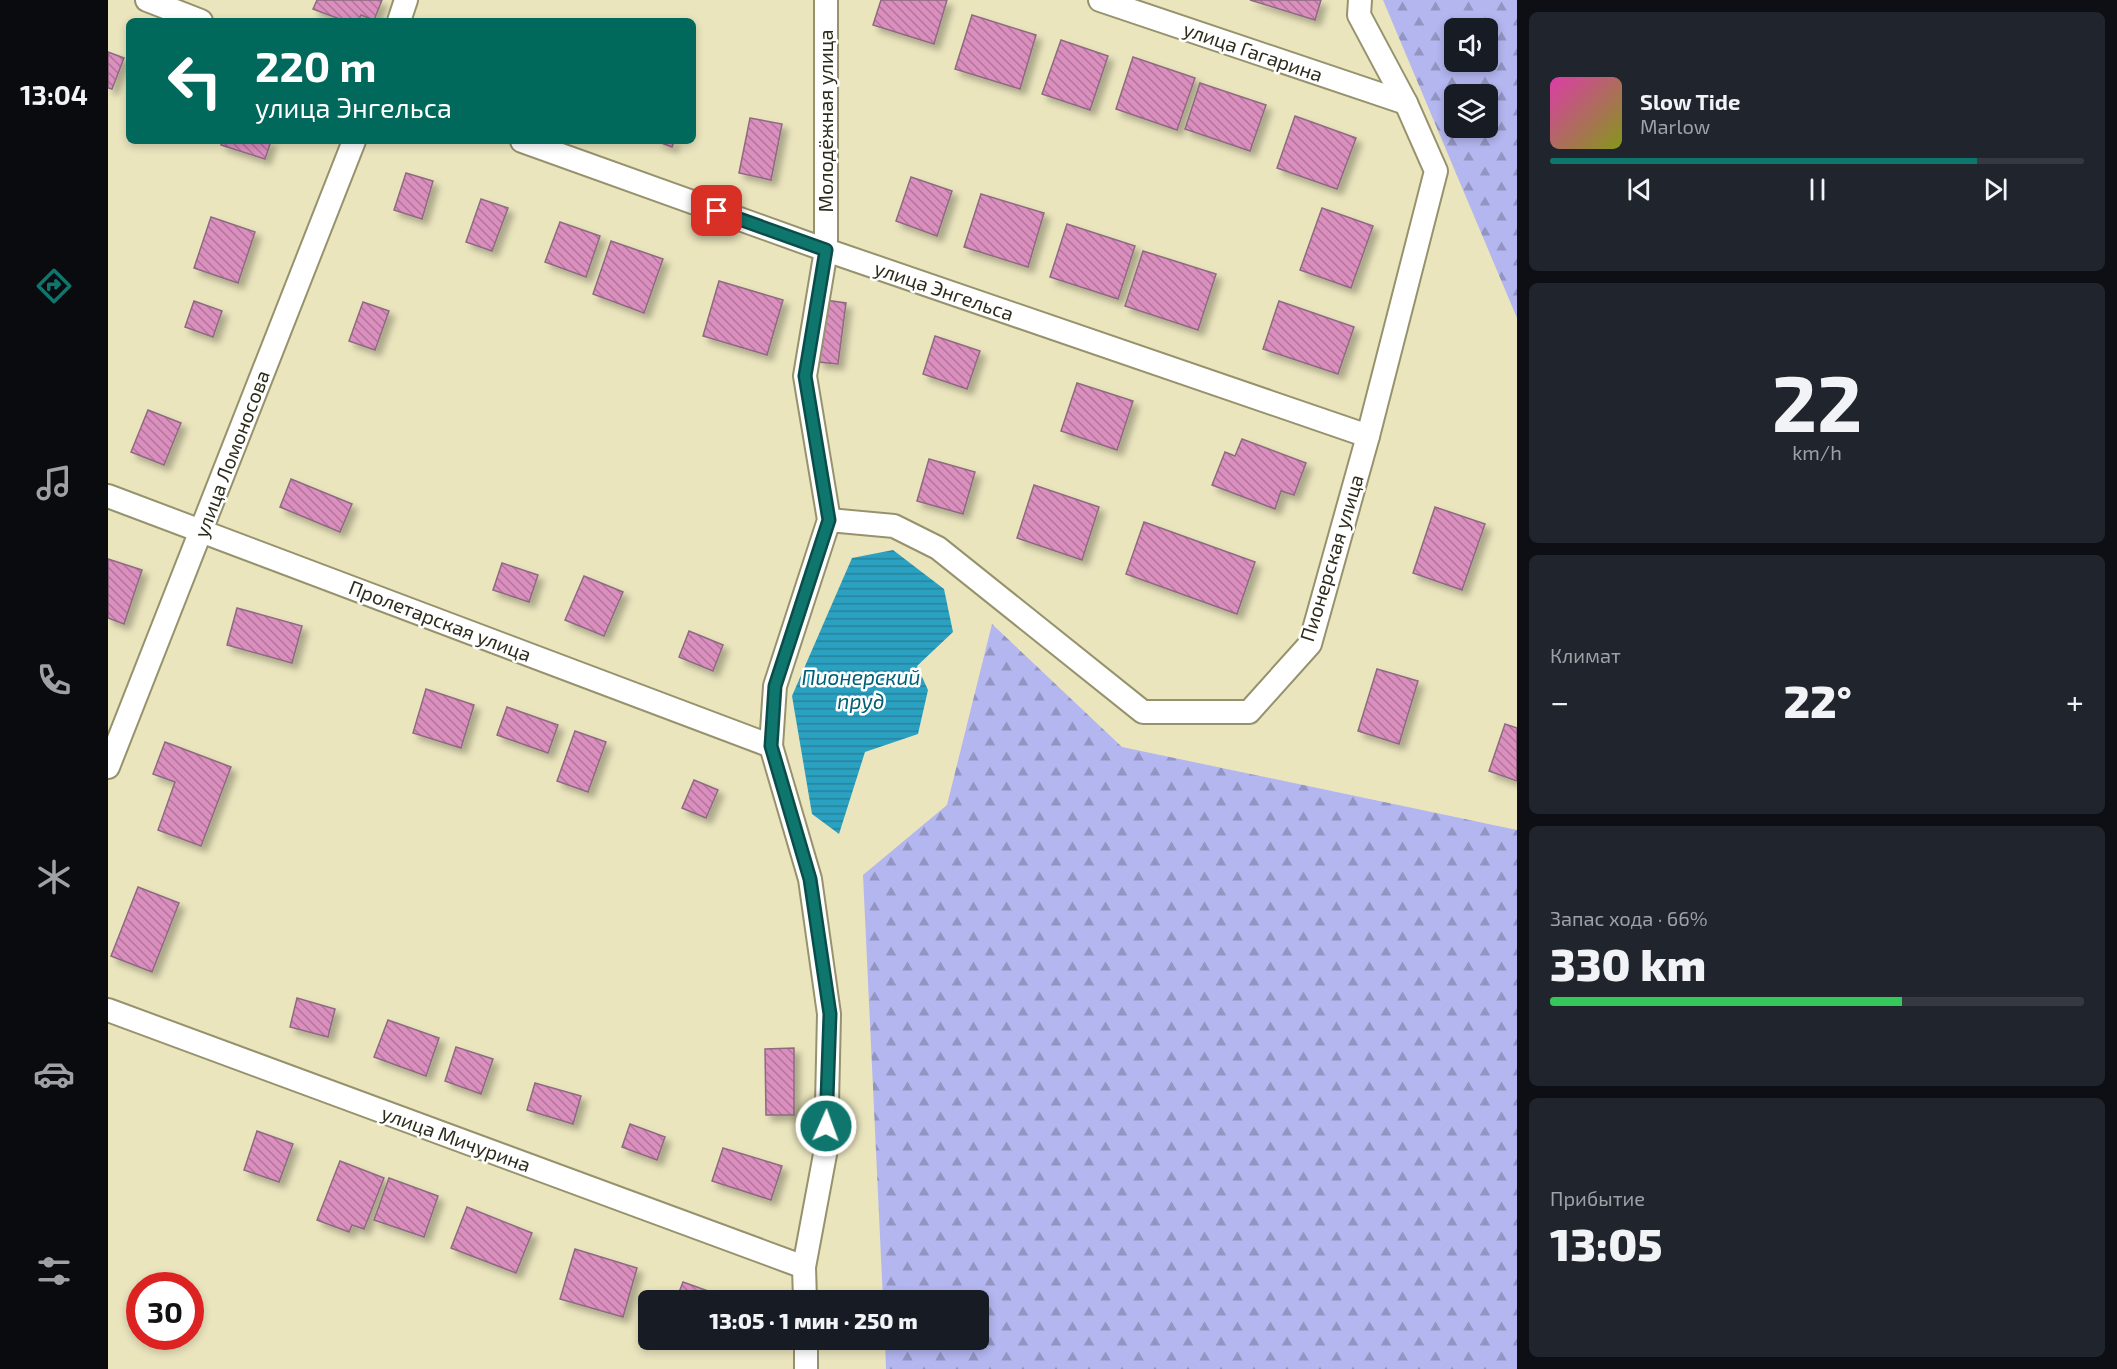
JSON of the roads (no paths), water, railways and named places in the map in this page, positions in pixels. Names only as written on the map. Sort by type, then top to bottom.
[{"type":"street","points":[[147,0],[193,18]]},
{"type":"street","points":[[400,18],[406,0]]},
{"type":"street","name":"Молодёжная улица","points":[[805,1290],[804,1267],[826,1149],[830,1014],[810,879],[771,746],[775,686],[829,520],[805,376],[826,250],[826,0]]},
{"type":"street","name":"улица Гагарина","points":[[1100,0],[1406,103]]},
{"type":"street","name":"Пионерская улица","points":[[829,520],[894,526],[938,548],[1143,712],[1249,712],[1311,644],[1368,436],[1436,171],[1406,103],[1359,15],[1360,0]]},
{"type":"street","name":"улица Ломоносова","points":[[108,767],[353,144]]},
{"type":"street","name":"улица Энгельса","points":[[530,144],[826,250],[1368,436]]},
{"type":"street","name":"Пролетарская улица","points":[[108,496],[771,746]]},
{"type":"street","name":"улица Мичурина","points":[[108,1010],[804,1267]]},
{"type":"street","points":[[806,1350],[806,1369]]},
{"type":"water","name":"Пионерский пруд","points":[[893,550],[944,589],[953,632],[917,666],[928,690],[918,734],[865,752],[839,834],[812,814],[792,696],[852,558]]}]
